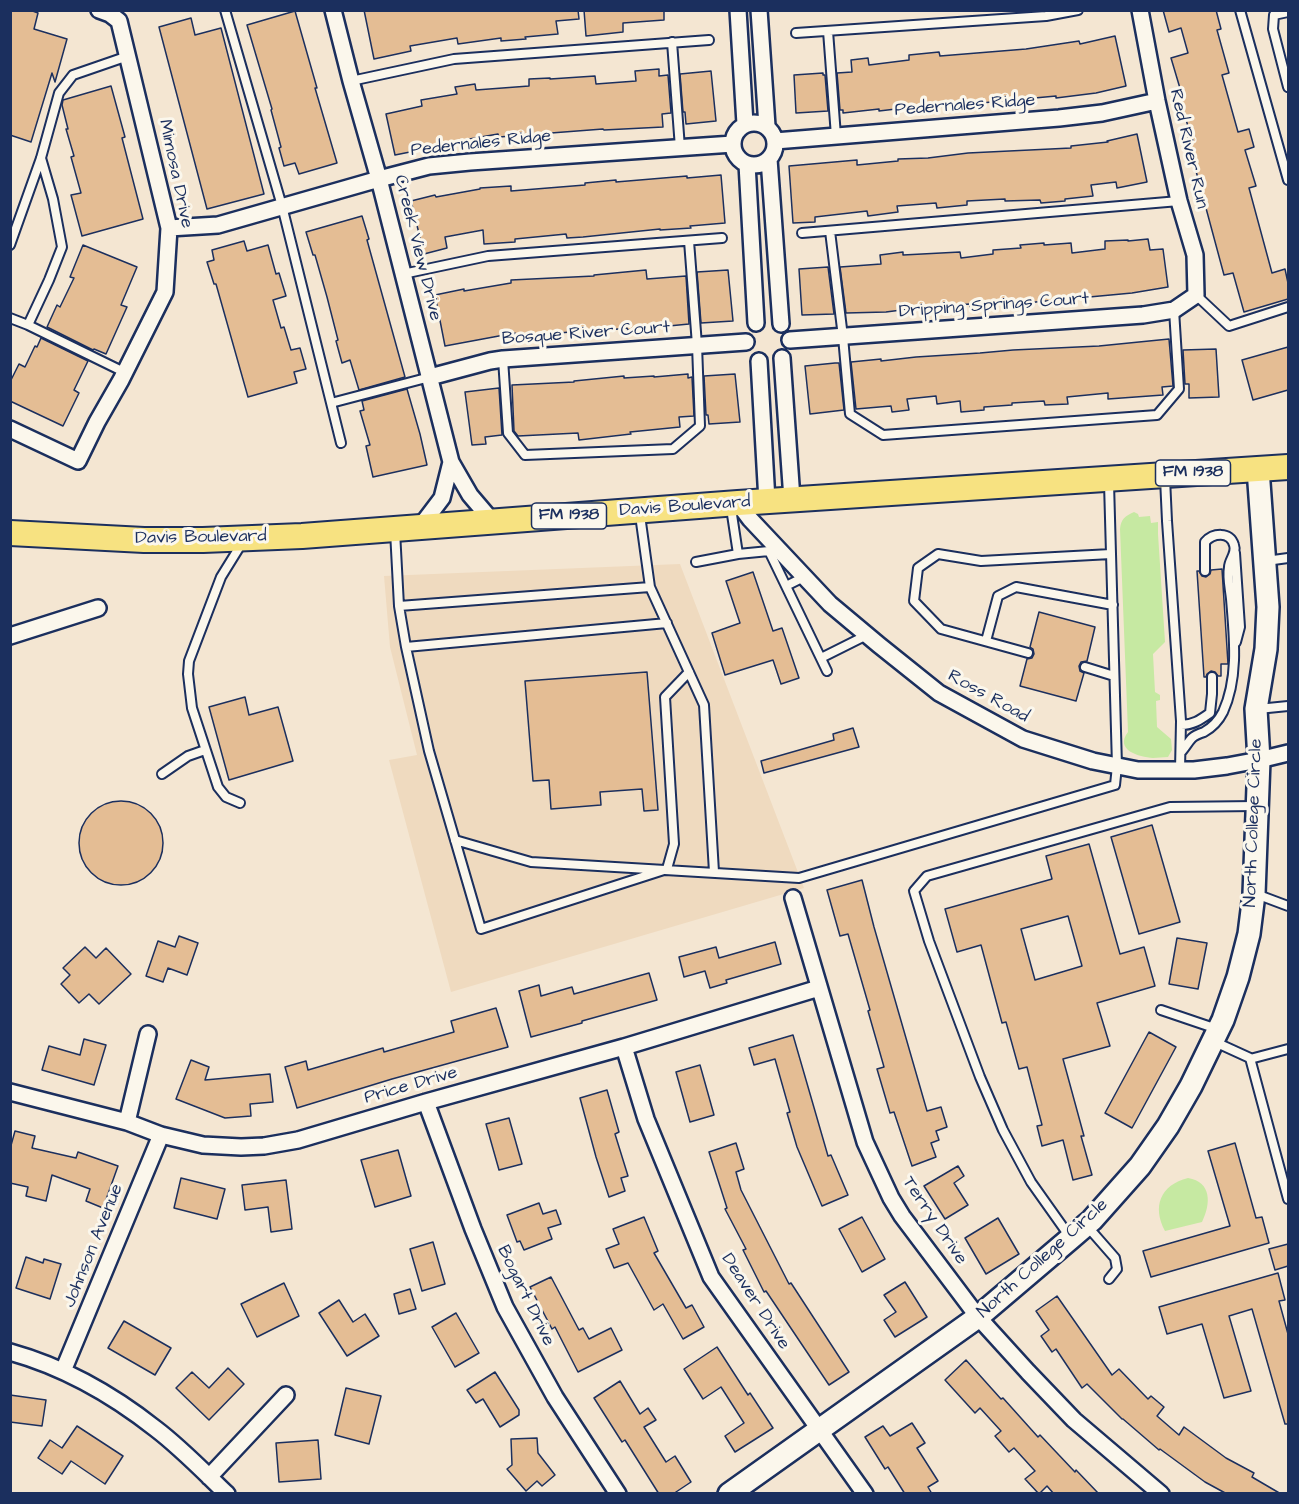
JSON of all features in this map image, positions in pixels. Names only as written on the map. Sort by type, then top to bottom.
[{"type":"main road","name":"Davis Boulevard","points":[[10,532],[144,540],[303,537],[734,503],[1288,467]]},
{"type":"street","name":"Mimosa Drive","points":[[10,429],[78,461],[165,292],[170,228],[119,21],[99,10]]},
{"type":"street","name":"Creek View Drive","points":[[333,10],[452,462],[470,495],[493,522]]},
{"type":"street","points":[[738,10],[745,124]]},
{"type":"street","points":[[759,10],[767,126]]},
{"type":"street","name":"Red River Run","points":[[1140,10],[1156,101],[1179,201],[1195,255],[1196,295]]},
{"type":"street","name":"Pedernales Ridge","points":[[776,141],[1059,118],[1102,113],[1156,101]]},
{"type":"street","points":[[756,122],[767,126],[776,141],[775,151],[766,162],[756,165],[747,164],[737,156],[733,144],[737,130],[745,124],[756,122]]},
{"type":"street","name":"Pedernales Ridge","points":[[170,228],[218,225],[429,166],[733,144]]},
{"type":"street","points":[[770,159],[780,324]]},
{"type":"street","points":[[747,164],[756,323]]},
{"type":"street","name":"Dripping Springs Court","points":[[790,340],[1143,315],[1174,310],[1196,295]]},
{"type":"street","points":[[768,320],[780,324],[787,331],[790,340],[783,358],[769,363],[751,356],[746,342],[749,332],[756,323],[768,320]]},
{"type":"street","name":"Bosque River Court","points":[[430,377],[503,359],[746,342]]},
{"type":"street","points":[[783,358],[792,499]]},
{"type":"street","points":[[759,361],[767,501]]},
{"type":"street","points":[[420,527],[442,498],[452,462]]},
{"type":"street","name":"North College Circle","points":[[729,1494],[978,1317],[1078,1232],[1140,1166],[1168,1126],[1191,1086],[1223,1020],[1238,978],[1249,934],[1254,894],[1259,760],[1256,709],[1266,649],[1269,608],[1258,469]]},
{"type":"street","name":"Ross Road","points":[[734,503],[830,604],[867,635],[939,693],[1023,739],[1093,761],[1138,770],[1180,770],[1227,766],[1288,753]]},
{"type":"street","points":[[10,636],[98,608]]},
{"type":"street","name":"Terry Drive","points":[[793,898],[865,1142],[902,1216],[978,1317],[1074,1420],[1161,1494]]},
{"type":"street","name":"Price Drive","points":[[10,1092],[127,1122],[161,1135],[203,1145],[264,1146],[298,1140],[624,1047],[819,988]]},
{"type":"street","points":[[127,1122],[148,1034]]},
{"type":"street","name":"Deaver Drive","points":[[624,1047],[646,1119],[711,1277],[865,1494]]},
{"type":"street","name":"Bogart Drive","points":[[426,1102],[473,1229],[505,1307],[555,1397],[618,1494]]},
{"type":"street","name":"Johnson Avenue","points":[[63,1371],[161,1135]]},
{"type":"street","points":[[10,1352],[81,1379],[120,1404],[156,1429],[227,1494]]},
{"type":"street","points":[[209,1477],[285,1395]]},
{"type":"lane","points":[[225,10],[282,206],[341,443]]},
{"type":"lane","points":[[796,33],[1046,16],[1078,10]]},
{"type":"lane","points":[[1240,10],[1288,180]]},
{"type":"lane","points":[[1288,12],[1274,15],[1273,29],[1288,87]]},
{"type":"lane","points":[[828,31],[836,136]]},
{"type":"lane","points":[[351,81],[454,58],[709,40]]},
{"type":"lane","points":[[672,42],[680,148]]},
{"type":"lane","points":[[10,245],[41,158],[59,93],[73,75],[128,56]]},
{"type":"lane","points":[[28,325],[62,247],[41,158]]},
{"type":"lane","points":[[802,233],[1179,201]]},
{"type":"lane","points":[[830,231],[850,414],[883,435],[1156,415],[1179,389],[1174,310]]},
{"type":"lane","points":[[402,274],[488,255],[722,238]]},
{"type":"lane","points":[[503,359],[508,433],[525,455],[673,449],[700,426],[697,345],[689,241]]},
{"type":"lane","points":[[1196,295],[1229,326],[1288,307]]},
{"type":"lane","points":[[10,318],[124,372]]},
{"type":"lane","points":[[331,403],[430,377]]},
{"type":"lane","points":[[1165,475],[1181,725],[1180,770]]},
{"type":"lane","points":[[455,840],[531,862],[799,878],[1115,785],[1117,766],[1109,478]]},
{"type":"lane","points":[[734,503],[738,554]]},
{"type":"lane","points":[[639,510],[650,587],[704,705],[714,872]]},
{"type":"lane","points":[[395,529],[399,606],[406,647],[429,751],[481,929],[667,869]]},
{"type":"lane","points":[[1180,752],[1192,738],[1212,727],[1222,714],[1230,690],[1234,665],[1228,566],[1235,550],[1233,542],[1226,536],[1218,535],[1205,542],[1205,571]]},
{"type":"lane","points":[[240,803],[226,797],[218,788],[192,708],[188,683],[189,661],[221,577],[244,539]]},
{"type":"lane","points":[[696,562],[769,551],[827,671]]},
{"type":"lane","points":[[1028,653],[941,629],[914,601],[918,568],[938,554],[981,561],[1111,554]]},
{"type":"lane","points":[[1266,561],[1288,558]]},
{"type":"lane","points":[[786,585],[804,577]]},
{"type":"lane","points":[[399,606],[650,587]]},
{"type":"lane","points":[[986,641],[998,596],[1016,587],[1113,605]]},
{"type":"lane","points":[[406,647],[667,623]]},
{"type":"lane","points":[[821,658],[867,635]]},
{"type":"lane","points":[[1085,667],[1114,676]]},
{"type":"lane","points":[[667,869],[674,843],[665,697],[689,672]]},
{"type":"lane","points":[[1181,725],[1190,725],[1200,721],[1209,713],[1212,677]]},
{"type":"lane","points":[[1256,709],[1288,706]]},
{"type":"lane","points":[[162,774],[188,756],[205,750]]},
{"type":"lane","points":[[1108,1279],[1117,1269],[1115,1258],[1078,1232],[1031,1182],[1003,1130],[980,1077],[933,951],[914,891],[927,876],[1170,807],[1257,806]]},
{"type":"lane","points":[[1254,894],[1288,906]]},
{"type":"lane","points":[[1161,1010],[1216,1036],[1250,1059],[1288,1199]]},
{"type":"lane","points":[[1250,1059],[1288,1049]]},
{"type":"shaded area","points":[[680,564],[804,888],[451,992],[389,760],[417,755],[390,647],[384,576]]},
{"type":"green space","points":[[1134,512],[1139,517],[1150,516],[1151,523],[1158,522],[1165,642],[1153,654],[1155,692],[1160,695],[1160,700],[1156,701],[1157,727],[1171,739],[1172,750],[1168,757],[1141,756],[1130,751],[1124,744],[1124,738],[1128,732],[1120,529],[1124,518]]},
{"type":"green space","points":[[1188,1178],[1202,1184],[1207,1195],[1207,1208],[1202,1222],[1165,1231],[1159,1214],[1161,1198],[1171,1186]]},
{"type":"building","points":[[10,10],[30,10],[38,13],[34,29],[67,39],[55,82],[52,73],[31,142],[10,135]]},
{"type":"building","points":[[364,10],[578,10],[579,19],[556,21],[558,34],[458,44],[457,38],[410,46],[411,51],[374,59]]},
{"type":"building","points":[[584,10],[664,10],[664,20],[623,23],[623,32],[586,36]]},
{"type":"building","points":[[1163,10],[1216,10],[1221,29],[1217,30],[1229,73],[1222,75],[1238,132],[1249,129],[1254,147],[1245,150],[1256,186],[1249,188],[1272,273],[1285,269],[1288,299],[1244,312],[1233,273],[1224,275],[1196,171],[1187,134],[1190,133],[1179,96],[1182,95],[1171,58],[1188,53],[1181,28],[1169,32]]},
{"type":"building","points":[[295,11],[337,163],[299,174],[295,163],[284,166],[272,109],[247,25]]},
{"type":"building","points":[[191,18],[195,35],[221,28],[264,194],[207,209],[159,27]]},
{"type":"building","points":[[1115,36],[1126,86],[1096,93],[1056,98],[1056,96],[843,113],[843,110],[840,110],[837,73],[852,72],[851,60],[868,58],[869,65],[909,60],[909,55],[939,52],[940,56],[1026,49],[1079,41],[1080,44]]},
{"type":"building","points":[[659,69],[659,76],[668,75],[671,113],[662,114],[663,127],[499,137],[498,134],[424,147],[425,149],[395,155],[386,114],[422,106],[421,100],[457,94],[455,87],[475,84],[476,90],[529,86],[529,79],[595,76],[596,84],[636,81],[635,71]]},
{"type":"building","points":[[711,71],[716,121],[686,124],[680,74]]},
{"type":"building","points":[[823,73],[828,111],[796,113],[794,75]]},
{"type":"building","points":[[111,86],[143,219],[82,236],[71,195],[81,193],[71,157],[74,156],[62,105],[63,100]]},
{"type":"building","points":[[1137,134],[1147,182],[1117,188],[1116,182],[1091,185],[1093,196],[1041,203],[1040,200],[1005,201],[1005,199],[967,201],[967,205],[937,208],[936,203],[897,206],[898,212],[868,216],[867,211],[815,217],[815,222],[793,223],[789,166],[857,160],[857,165],[968,153],[1071,148],[1071,146],[1108,142]]},
{"type":"building","points":[[721,175],[725,223],[583,237],[567,238],[566,234],[484,244],[483,230],[445,237],[447,248],[424,254],[411,201],[480,188],[511,186],[511,191],[616,180],[616,182]]},
{"type":"building","points":[[362,216],[405,377],[359,390],[350,360],[342,363],[327,297],[306,232]]},
{"type":"building","points":[[1148,239],[1150,250],[1163,249],[1168,287],[1132,293],[1025,303],[1025,301],[970,307],[970,304],[909,308],[886,312],[846,313],[840,267],[881,264],[880,255],[903,252],[903,255],[960,252],[961,258],[993,254],[993,250],[1021,248],[1020,245],[1044,243],[1044,245],[1071,243],[1072,253],[1105,249],[1105,241]]},
{"type":"building","points":[[244,241],[247,251],[268,245],[276,274],[279,273],[286,296],[273,300],[281,328],[284,327],[291,350],[300,348],[306,369],[294,372],[297,383],[248,397],[216,284],[214,284],[207,262],[214,260],[212,250]]},
{"type":"building","points":[[83,245],[137,267],[121,305],[127,307],[106,354],[47,327],[57,305],[60,307],[74,278],[70,277]]},
{"type":"building","points":[[828,267],[834,314],[802,315],[799,269]]},
{"type":"building","points":[[646,270],[647,279],[686,276],[689,324],[515,336],[515,333],[445,346],[435,295],[511,283],[511,280],[594,276]]},
{"type":"building","points":[[728,270],[733,321],[701,323],[697,272]]},
{"type":"building","points":[[41,338],[88,361],[74,390],[79,393],[63,426],[10,401],[10,382],[19,364],[25,367]]},
{"type":"building","points":[[1169,339],[1173,386],[1162,387],[1163,395],[1108,399],[1108,393],[1067,397],[1068,404],[1045,405],[1044,401],[1012,403],[1012,405],[984,407],[984,410],[961,412],[960,401],[937,404],[936,396],[907,399],[909,410],[892,412],[891,406],[856,409],[851,362],[1099,346]]},
{"type":"building","points":[[1288,347],[1288,390],[1253,400],[1242,360]]},
{"type":"building","points":[[1216,349],[1219,397],[1189,398],[1189,384],[1185,384],[1183,350]]},
{"type":"building","points":[[839,363],[844,410],[810,414],[805,366]]},
{"type":"building","points":[[688,374],[688,378],[692,377],[694,416],[679,417],[680,427],[579,440],[578,433],[518,436],[514,431],[512,385],[574,382],[624,376],[624,378]]},
{"type":"building","points":[[735,374],[740,422],[709,424],[708,415],[706,415],[704,376]]},
{"type":"building","points":[[499,388],[502,435],[485,437],[486,444],[472,445],[465,392]]},
{"type":"building","points":[[407,389],[427,465],[373,477],[366,446],[370,445],[360,411],[364,410],[362,401]]},
{"type":"building","points":[[1222,569],[1228,664],[1221,664],[1221,676],[1211,671],[1204,677],[1197,571],[1206,577],[1211,570]]},
{"type":"building","points":[[753,572],[773,631],[782,628],[799,678],[781,684],[773,660],[725,675],[712,633],[740,623],[726,581]]},
{"type":"building","points":[[1039,612],[1095,627],[1087,661],[1081,662],[1079,666],[1080,671],[1084,673],[1076,701],[1020,686],[1027,659],[1032,658],[1034,654],[1030,647]]},
{"type":"building","points":[[647,672],[658,810],[644,811],[642,789],[600,792],[601,805],[551,809],[549,780],[533,781],[525,681]]},
{"type":"building","points":[[245,697],[249,715],[278,707],[293,761],[229,780],[209,707]]},
{"type":"building","points":[[853,728],[859,747],[764,773],[761,761],[834,740],[833,734]]},
{"type":"building","points":[[113,801],[129,801],[145,808],[156,819],[163,835],[160,859],[151,873],[129,885],[113,885],[97,878],[86,867],[79,851],[79,835],[86,819],[97,808]]},
{"type":"building","points":[[1152,825],[1180,922],[1139,934],[1111,837]]},
{"type":"building","points":[[1089,844],[1120,954],[1144,947],[1155,986],[1097,1003],[1110,1046],[1063,1059],[1092,1175],[1073,1180],[1063,1140],[1042,1146],[1037,1126],[1042,1125],[1027,1067],[1019,1069],[1006,1022],[1002,1023],[981,945],[957,952],[945,909],[1052,879],[1046,856]],"holes":[[[1068,916],[1082,966],[1035,980],[1021,929]]]},
{"type":"building","points":[[862,880],[927,1111],[941,1107],[947,1127],[936,1131],[939,1140],[931,1143],[936,1157],[912,1166],[894,1112],[890,1113],[877,1069],[884,1067],[848,934],[840,936],[827,890]]},
{"type":"building","points":[[179,936],[198,943],[187,975],[168,968],[163,982],[146,976],[158,941],[175,947]]},
{"type":"building","points":[[1177,938],[1207,943],[1198,989],[1169,984]]},
{"type":"building","points":[[775,942],[781,964],[726,980],[727,983],[710,988],[705,971],[684,977],[679,957],[716,947],[719,958]]},
{"type":"building","points":[[85,947],[96,958],[106,948],[131,974],[99,1004],[89,994],[79,1003],[61,984],[70,975],[63,968]]},
{"type":"building","points":[[649,973],[657,1000],[531,1037],[519,991],[539,985],[541,996],[572,987],[574,994]]},
{"type":"building","points":[[496,1008],[508,1047],[297,1108],[285,1067],[306,1061],[308,1070],[383,1048],[384,1052],[454,1032],[451,1021]]},
{"type":"building","points":[[1149,1032],[1176,1047],[1132,1128],[1105,1113]]},
{"type":"building","points":[[793,1035],[828,1156],[831,1155],[848,1195],[822,1206],[797,1147],[775,1059],[754,1065],[749,1048]]},
{"type":"building","points":[[84,1039],[106,1045],[94,1085],[42,1070],[49,1046],[80,1055]]},
{"type":"building","points":[[191,1060],[209,1067],[205,1080],[270,1074],[273,1102],[250,1104],[251,1116],[225,1118],[176,1099]]},
{"type":"building","points":[[700,1065],[714,1115],[690,1122],[676,1072]]},
{"type":"building","points":[[607,1090],[619,1132],[615,1134],[628,1176],[621,1178],[625,1191],[609,1197],[580,1098]]},
{"type":"building","points":[[509,1118],[522,1164],[499,1170],[486,1124]]},
{"type":"building","points":[[15,1131],[35,1136],[32,1148],[76,1158],[78,1152],[118,1166],[103,1208],[86,1201],[90,1189],[52,1175],[46,1201],[26,1196],[28,1187],[10,1183],[10,1149]]},
{"type":"building","points":[[736,1143],[744,1169],[736,1172],[741,1190],[789,1284],[791,1283],[849,1372],[829,1385],[766,1291],[764,1292],[743,1250],[746,1249],[725,1209],[727,1208],[709,1152]]},
{"type":"building","points":[[1235,1143],[1256,1218],[1262,1217],[1269,1243],[1151,1277],[1143,1251],[1230,1226],[1208,1151]]},
{"type":"building","points":[[398,1150],[411,1196],[375,1207],[361,1160]]},
{"type":"building","points":[[958,1166],[964,1176],[954,1183],[968,1205],[945,1219],[924,1186]]},
{"type":"building","points":[[181,1178],[225,1189],[217,1219],[174,1208]]},
{"type":"building","points":[[286,1180],[292,1229],[271,1232],[268,1207],[245,1210],[242,1185]]},
{"type":"building","points":[[539,1203],[543,1214],[556,1210],[561,1224],[548,1228],[552,1239],[524,1250],[520,1241],[517,1242],[507,1215]]},
{"type":"building","points":[[644,1217],[658,1251],[654,1253],[686,1308],[692,1305],[704,1327],[683,1339],[663,1304],[654,1310],[628,1263],[614,1268],[606,1249],[619,1244],[613,1229]]},
{"type":"building","points":[[862,1217],[885,1259],[862,1272],[839,1229]]},
{"type":"building","points":[[998,1218],[1019,1254],[986,1274],[965,1238]]},
{"type":"building","points":[[433,1242],[445,1284],[422,1291],[410,1249]]},
{"type":"building","points":[[1288,1244],[1288,1266],[1275,1270],[1269,1249]]},
{"type":"building","points":[[26,1257],[43,1263],[44,1259],[61,1264],[50,1299],[16,1288]]},
{"type":"building","points":[[1278,1273],[1285,1300],[1279,1301],[1288,1334],[1288,1424],[1285,1424],[1252,1309],[1229,1316],[1251,1391],[1224,1398],[1202,1324],[1167,1334],[1159,1307]]},
{"type":"building","points":[[551,1277],[579,1330],[583,1328],[589,1339],[611,1328],[622,1350],[578,1372],[555,1327],[552,1329],[530,1287]]},
{"type":"building","points":[[905,1282],[927,1317],[895,1337],[884,1320],[896,1312],[884,1295]]},
{"type":"building","points":[[284,1283],[299,1316],[257,1337],[241,1304]]},
{"type":"building","points":[[410,1289],[416,1309],[399,1314],[394,1294]]},
{"type":"building","points":[[1057,1296],[1112,1375],[1119,1369],[1148,1399],[1151,1396],[1164,1407],[1157,1416],[1179,1435],[1184,1427],[1226,1458],[1254,1473],[1252,1477],[1281,1494],[1227,1494],[1205,1482],[1159,1450],[1122,1419],[1087,1384],[1082,1388],[1056,1349],[1052,1352],[1041,1336],[1049,1330],[1036,1311]]},
{"type":"building","points":[[339,1300],[353,1322],[365,1314],[379,1336],[347,1356],[319,1313]]},
{"type":"building","points":[[456,1313],[479,1353],[455,1367],[432,1327]]},
{"type":"building","points":[[124,1321],[171,1348],[155,1375],[108,1348]]},
{"type":"building","points":[[717,1347],[773,1428],[735,1452],[725,1436],[744,1423],[721,1387],[703,1399],[684,1369]]},
{"type":"building","points":[[966,1360],[1038,1437],[1040,1435],[1099,1494],[1054,1494],[1047,1486],[1039,1494],[1025,1479],[1035,1471],[1014,1448],[1009,1452],[995,1436],[1001,1431],[980,1408],[975,1413],[945,1380]]},
{"type":"building","points":[[228,1368],[244,1384],[209,1420],[176,1388],[192,1372],[209,1388]]},
{"type":"building","points":[[495,1372],[519,1410],[519,1415],[500,1427],[483,1399],[476,1403],[467,1390]]},
{"type":"building","points":[[620,1381],[640,1414],[648,1408],[656,1420],[644,1427],[666,1462],[675,1456],[691,1482],[673,1494],[659,1494],[625,1440],[622,1442],[594,1398]]},
{"type":"building","points":[[346,1388],[381,1396],[369,1444],[335,1435]]},
{"type":"building","points":[[10,1395],[46,1400],[42,1426],[10,1422]]},
{"type":"building","points":[[912,1423],[925,1443],[917,1448],[938,1481],[928,1487],[932,1494],[905,1494],[888,1467],[885,1469],[865,1437],[883,1426],[890,1436]]},
{"type":"building","points":[[77,1426],[123,1456],[105,1484],[71,1461],[62,1474],[38,1458],[50,1440],[62,1448]]},
{"type":"building","points":[[537,1438],[538,1453],[555,1475],[542,1486],[537,1481],[526,1491],[507,1469],[512,1465],[511,1439]]},
{"type":"building","points":[[318,1440],[321,1479],[279,1482],[276,1443]]}]
